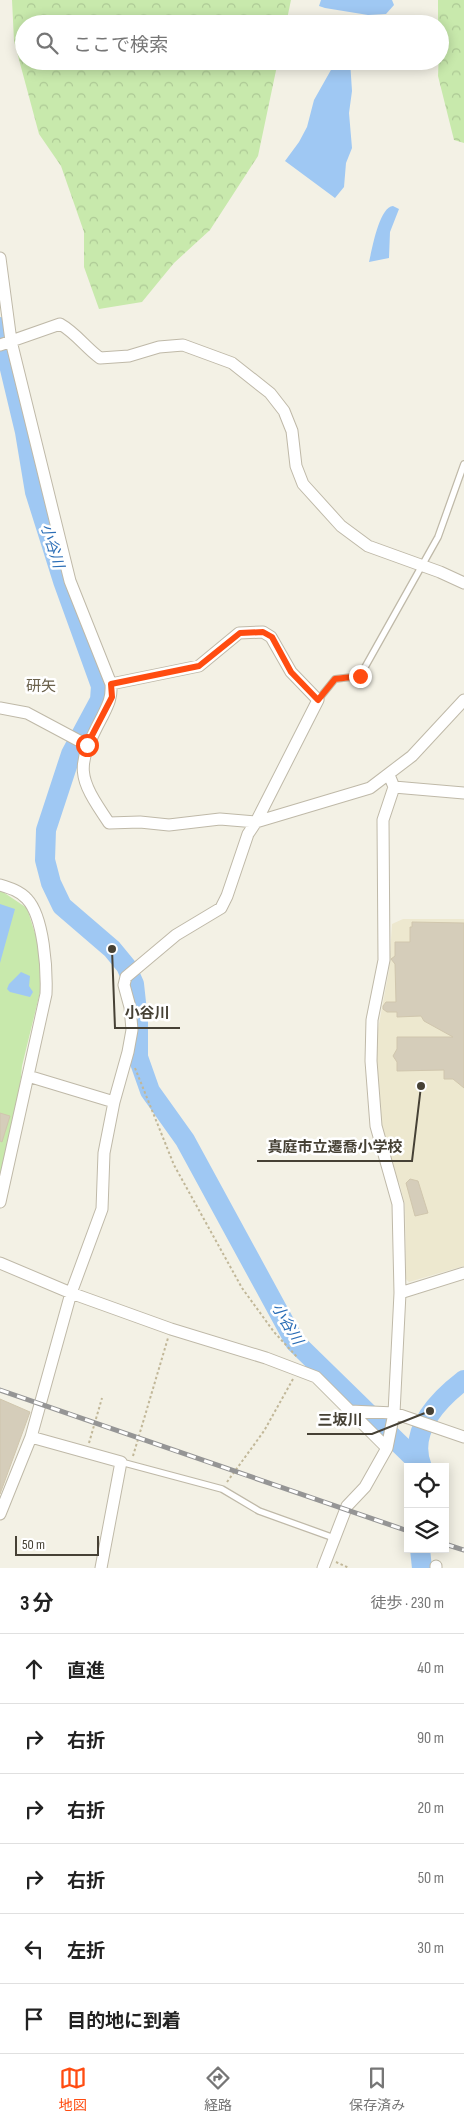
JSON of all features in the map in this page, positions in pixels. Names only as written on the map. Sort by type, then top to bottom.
[{"type":"street","points":[[0,258],[6,343],[70,580],[111,684],[112,697],[87,745],[82,771],[85,786],[109,823],[140,822],[169,824],[220,819],[256,822],[370,788],[412,756],[464,700]]},
{"type":"street","points":[[6,343],[60,324],[74,331],[89,349],[100,358],[129,356],[159,347],[183,346],[232,363],[270,393],[284,411],[292,431],[296,466],[303,484],[341,526],[368,546],[423,565],[464,583]]},
{"type":"street","points":[[0,1514],[31,1437],[71,1292],[102,1209],[104,1153],[114,1102],[132,1030],[130,1007],[124,985],[126,977],[176,935],[221,908],[228,896],[248,834],[256,822],[318,700],[291,672],[272,637],[263,632],[240,633],[199,666],[111,684]]},
{"type":"street","points":[[0,708],[27,714],[87,745]]},
{"type":"street","points":[[323,1568],[347,1506],[365,1487],[387,1448],[394,1413],[400,1293],[398,1204],[376,1126],[371,1061],[372,1020],[384,960],[382,820],[394,787],[389,775]]},
{"type":"street","points":[[394,787],[464,793]]},
{"type":"street","points":[[0,885],[14,889],[28,900],[36,916],[47,975],[46,994],[0,1202]]},
{"type":"street","points":[[28,1076],[114,1102]]},
{"type":"street","points":[[0,1263],[171,1329],[316,1377],[387,1448]]},
{"type":"street","points":[[400,1293],[464,1273]]},
{"type":"street","points":[[350,1411],[394,1413],[464,1437]]},
{"type":"street","points":[[31,1437],[126,1463],[100,1568]]},
{"type":"lane","points":[[318,700],[335,679],[360,676],[423,565],[450,510],[464,464]]},
{"type":"lane","points":[[126,1463],[222,1488],[259,1511],[334,1538]]},
{"type":"path","points":[[128,1052],[174,1165],[242,1288],[274,1332],[298,1358]]},
{"type":"path","points":[[126,1463],[171,1329]]},
{"type":"path","points":[[222,1488],[264,1431],[298,1370]]},
{"type":"path","points":[[86,1452],[102,1398]]},
{"type":"shaded area","points":[[403,919],[464,919],[464,1266],[409,1282],[406,1279],[405,1205],[399,1182],[396,1182],[382,1126],[378,1120],[376,1040],[389,970],[392,924]]},
{"type":"green space","points":[[12,0],[291,0],[288,15],[15,15],[15,45]]},
{"type":"green space","points":[[438,0],[464,0],[464,143],[454,140],[438,76],[438,70],[449,70],[449,15],[438,15]]},
{"type":"green space","points":[[22,70],[276,70],[258,156],[210,230],[174,263],[142,302],[99,309],[84,267],[84,232],[61,166],[39,134]]},
{"type":"green space","points":[[0,890],[27,908],[39,946],[43,980],[22,1066],[20,1088],[0,1179]]},
{"type":"water","points":[[321,0],[392,0],[394,5],[386,14],[368,15],[325,8],[319,6]]},
{"type":"water","points":[[331,70],[351,70],[352,91],[349,113],[352,148],[346,163],[344,187],[335,198],[285,161],[307,127],[314,100]]},
{"type":"water","points":[[393,206],[399,209],[390,232],[389,258],[369,262],[380,221],[388,208]]},
{"type":"water","points":[[0,904],[15,909],[0,963]]},
{"type":"water","points":[[21,972],[30,976],[29,986],[33,992],[30,997],[10,992],[7,989],[9,984]]},
{"type":"building","points":[[412,922],[464,923],[464,1088],[453,1079],[444,1079],[444,1070],[397,1071],[397,1062],[393,1056],[397,1049],[397,1037],[453,1037],[424,1021],[421,1016],[397,1017],[397,1012],[387,1012],[383,1009],[386,1002],[396,1002],[395,964],[391,959],[395,956],[395,942],[410,942]]},
{"type":"building","points":[[0,1113],[10,1116],[2,1142],[0,1141]]},
{"type":"building","points":[[410,1179],[418,1181],[428,1213],[415,1216],[406,1183]]},
{"type":"building","points":[[0,1399],[30,1412],[0,1494]]},
{"type":"waterway","name":"小谷川","points":[[0,327],[25,432],[35,492],[63,581],[101,686],[100,700],[71,754],[46,830],[45,860],[51,883],[62,906],[112,949],[126,966],[134,984],[138,1021],[138,1057],[150,1091],[185,1140],[295,1342],[419,1463]]},
{"type":"waterway","points":[[421,1463],[418,1454],[422,1429],[435,1407],[464,1380]]},
{"type":"waterway","points":[[420,1553],[422,1568]]},
{"type":"railway","points":[[0,1390],[404,1530]]},
{"type":"railway","points":[[449,1545],[464,1550]]},
{"type":"place","name":"小谷川","points":[[112,949]]},
{"type":"place","name":"真庭市立遷喬小学校","points":[[421,1086]]},
{"type":"place","name":"三坂川","points":[[430,1411]]},
{"type":"district","name":"研矢","points":[[41,686]]},
{"type":"route","points":[[87,745],[112,697],[111,684],[199,666],[240,633],[263,632],[272,637],[291,672],[318,700],[335,679],[360,676]]}]
